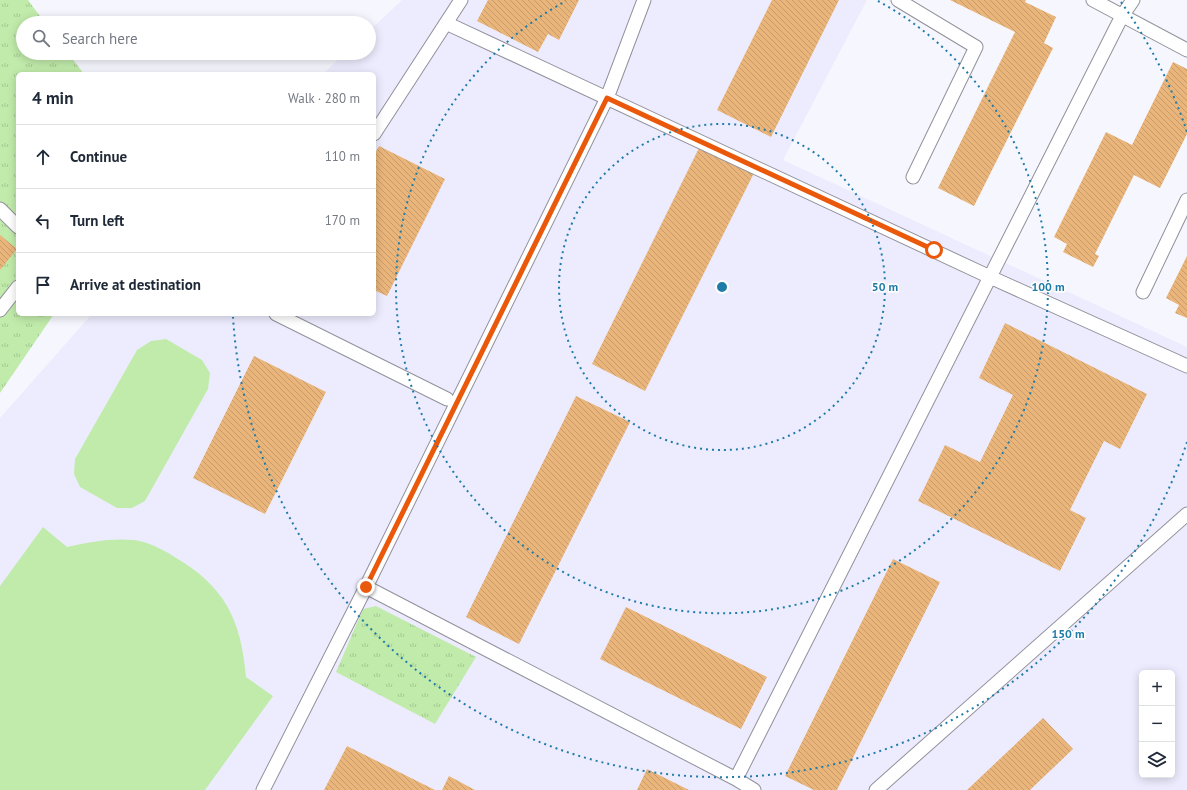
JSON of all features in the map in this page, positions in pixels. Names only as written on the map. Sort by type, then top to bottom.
[{"type":"lane","points":[[376,131],[461,0]]},
{"type":"lane","points":[[263,790],[366,587],[607,98],[644,0]]},
{"type":"lane","points":[[898,0],[976,47],[913,177]]},
{"type":"lane","points":[[1092,0],[1187,50]]},
{"type":"lane","points":[[736,779],[1122,16],[1133,0]]},
{"type":"lane","points":[[446,23],[1187,366]]},
{"type":"lane","points":[[1143,292],[1187,200]]},
{"type":"lane","points":[[0,209],[16,225]]},
{"type":"lane","points":[[0,310],[16,290]]},
{"type":"lane","points":[[280,316],[448,399]]},
{"type":"lane","points":[[876,790],[1187,514]]},
{"type":"lane","points":[[366,587],[736,779],[754,790]]},
{"type":"shaded area","points":[[402,0],[867,0],[783,160],[1187,347],[1187,790],[0,790],[0,418],[90,316],[376,316],[376,72],[325,72],[338,60],[376,60],[376,24]]},
{"type":"green space","points":[[0,0],[28,0],[40,16],[16,16],[16,60],[73,60],[82,72],[16,72],[16,316],[53,316],[0,393]]},
{"type":"green space","points":[[166,339],[202,360],[210,373],[208,389],[145,501],[132,508],[117,508],[80,487],[74,474],[75,459],[137,350],[151,341]]},
{"type":"green space","points":[[43,527],[67,547],[108,540],[139,541],[154,546],[169,553],[206,579],[218,592],[227,606],[240,638],[244,656],[246,677],[273,696],[205,790],[0,790],[0,586]]},
{"type":"green space","points":[[376,606],[476,657],[435,724],[336,672],[363,609]]},
{"type":"building","points":[[488,0],[579,0],[559,40],[548,34],[538,52],[477,21]]},
{"type":"building","points":[[772,0],[839,0],[771,137],[717,110]]},
{"type":"building","points":[[950,0],[1026,0],[1025,2],[1056,17],[1044,43],[1053,48],[974,206],[938,188],[1015,32]]},
{"type":"building","points":[[1173,62],[1187,69],[1187,134],[1160,188],[1134,175],[1095,254],[1099,256],[1093,267],[1063,252],[1067,244],[1054,237],[1106,132],[1132,145]]},
{"type":"building","points":[[702,142],[756,169],[645,391],[592,364]]},
{"type":"building","points":[[379,146],[445,179],[387,296],[376,291],[376,151]]},
{"type":"building","points":[[0,235],[16,248],[16,250],[0,270]]},
{"type":"building","points":[[1187,256],[1187,318],[1175,313],[1179,305],[1166,298]]},
{"type":"building","points":[[1005,323],[1147,394],[1120,449],[1104,441],[1070,510],[1086,518],[1060,571],[918,501],[945,445],[980,462],[1013,395],[979,378]]},
{"type":"building","points":[[254,356],[326,392],[265,514],[193,478]]},
{"type":"building","points":[[576,396],[630,422],[519,644],[466,617]]},
{"type":"building","points":[[893,559],[940,582],[837,790],[814,790],[785,776]]},
{"type":"building","points":[[626,607],[767,677],[741,729],[600,659]]},
{"type":"building","points":[[1043,718],[1073,749],[1030,790],[967,790]]},
{"type":"building","points":[[347,746],[435,790],[324,790]]},
{"type":"building","points":[[647,769],[689,790],[637,790]]},
{"type":"building","points":[[449,776],[475,790],[442,790]]},
{"type":"route","points":[[366,587],[607,98],[934,250]]}]
